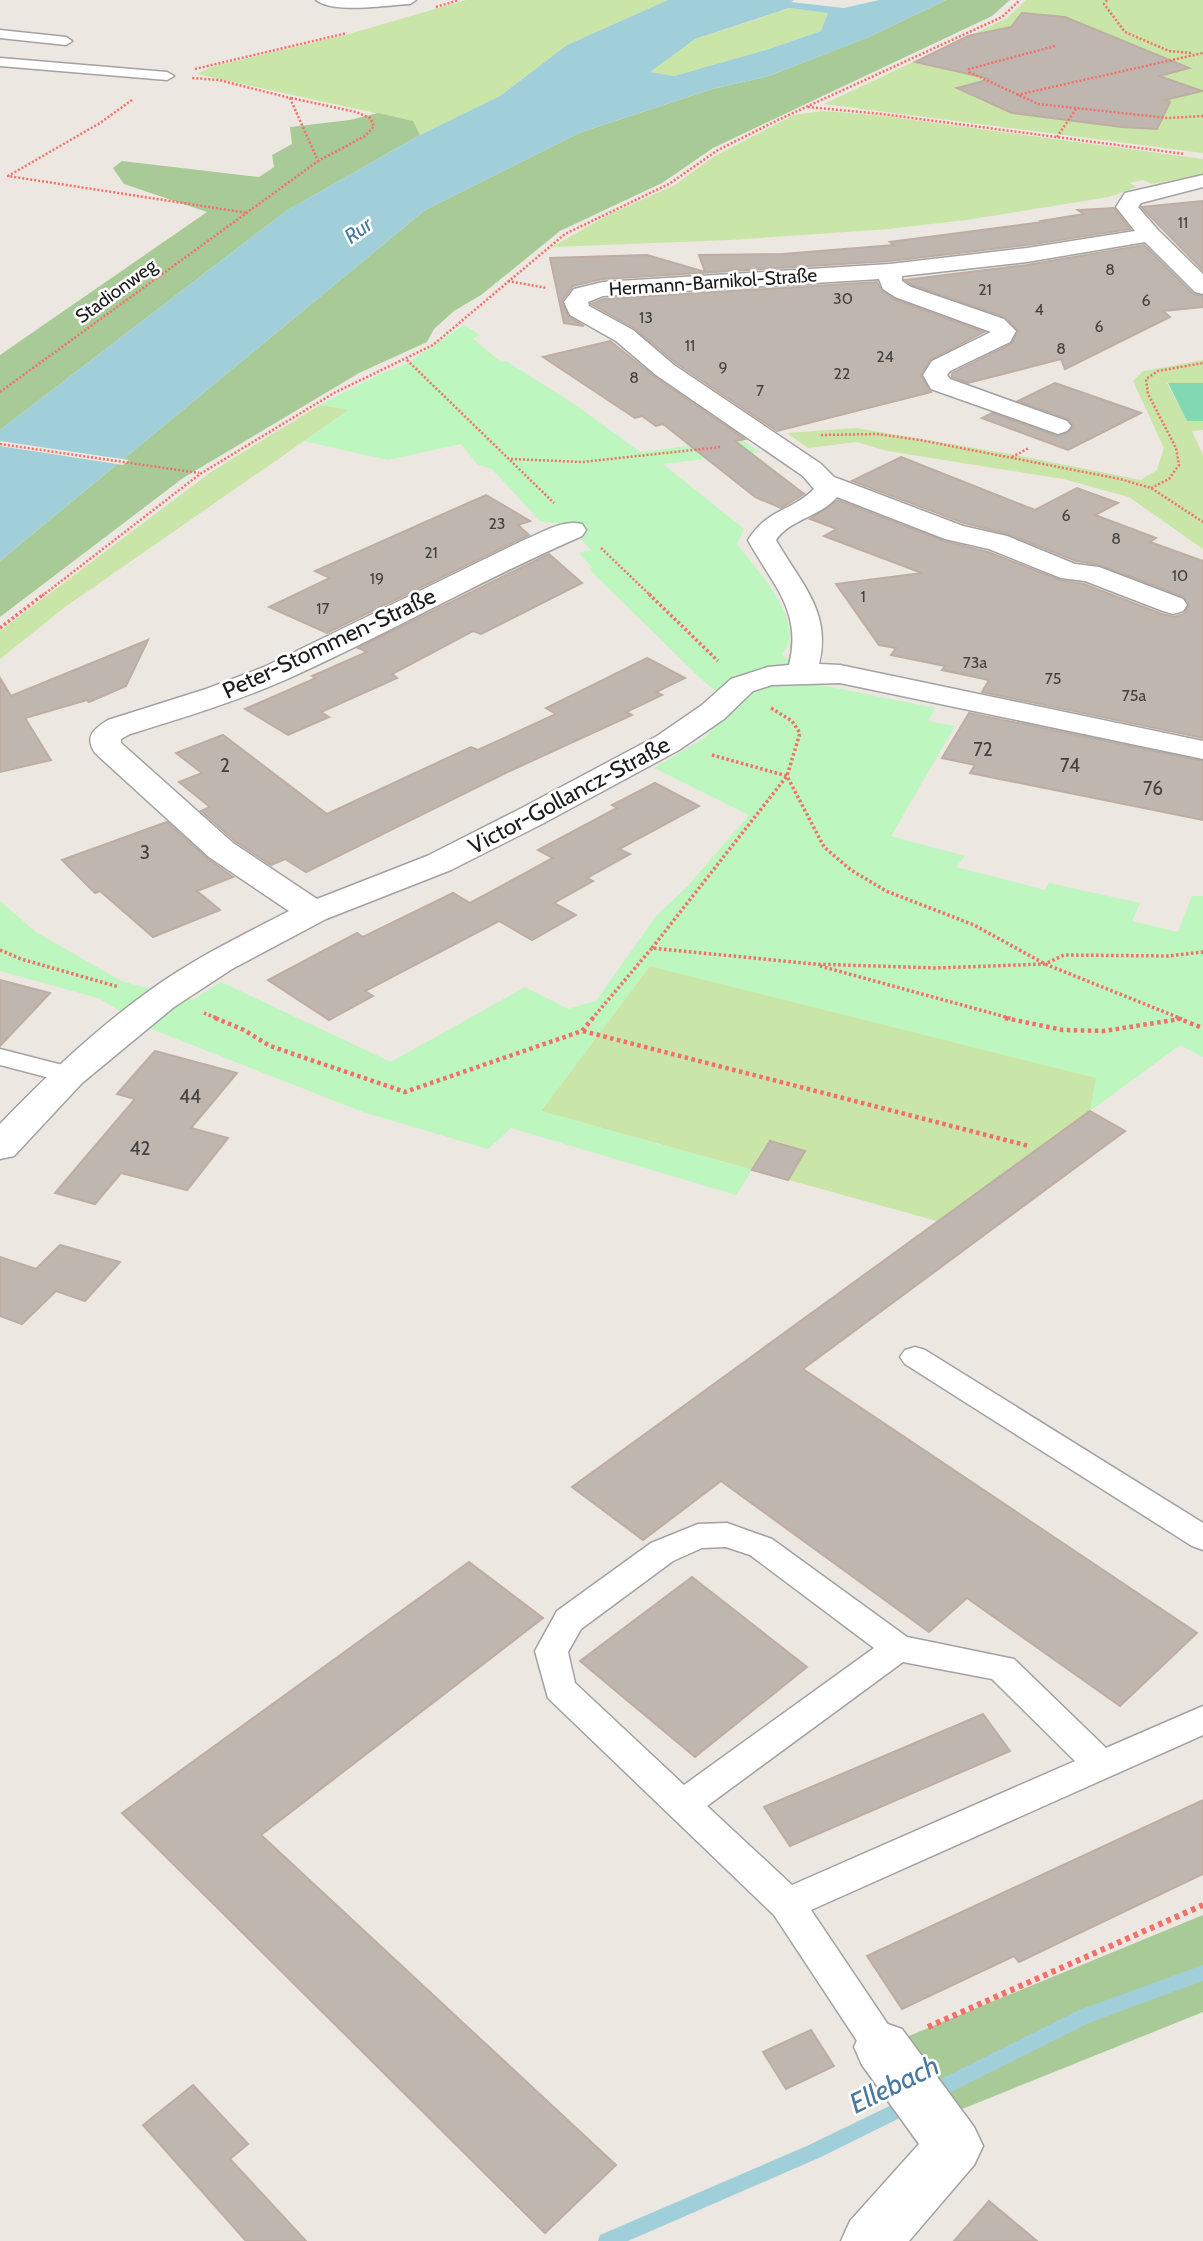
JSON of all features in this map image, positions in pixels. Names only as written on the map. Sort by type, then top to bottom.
[{"type":"street","points":[[1203,181],[1142,195],[1128,201],[1127,207],[1150,235],[1203,287]]},
{"type":"street","name":"Hermann-Barnikol-Straße","points":[[1150,235],[1027,255],[890,271],[603,289],[582,294],[576,302],[578,310],[600,320],[652,355],[665,370],[812,470],[825,483],[954,533],[997,542],[1026,527],[1112,560],[1089,573],[1173,605]]},
{"type":"street","points":[[890,271],[891,284],[903,292],[996,324],[1004,331],[1002,337],[941,366],[935,375],[940,384],[1058,426]]},
{"type":"street","points":[[802,673],[810,651],[810,626],[800,598],[762,540],[765,532],[778,523],[822,499],[828,491],[825,483]]},
{"type":"street","name":"Peter-Stommen-Straße","points":[[314,912],[221,850],[187,822],[106,746],[105,736],[119,727],[216,696],[273,674],[510,556],[565,519]]},
{"type":"street","name":"Victor-Gollancz-Straße","points":[[0,1147],[69,1075],[161,999],[219,961],[314,912],[439,863],[668,743],[713,712],[742,685],[768,676],[840,674],[1203,750]]},
{"type":"street","points":[[871,2241],[954,2146],[891,2059]]},
{"type":"lane","points":[[322,0],[360,4],[410,0]]},
{"type":"lane","points":[[0,34],[66,41]]},
{"type":"lane","points":[[0,62],[167,76]]},
{"type":"lane","points":[[0,1057],[69,1075]]},
{"type":"lane","points":[[915,1357],[1203,1538]]},
{"type":"lane","points":[[891,2059],[787,1904],[560,1689],[551,1651],[569,1620],[662,1552],[698,1536],[727,1535],[761,1547],[898,1648],[1002,1668],[1101,1765]]},
{"type":"lane","points":[[682,1805],[898,1648]]},
{"type":"lane","points":[[787,1904],[1203,1720]]},
{"type":"path","points":[[433,7],[458,0]]},
{"type":"path","points":[[0,628],[200,474],[334,393],[407,360],[449,333],[565,234],[659,190],[718,150],[1002,17],[1020,0]]},
{"type":"path","points":[[1107,0],[1104,4],[1125,33],[1169,51],[1195,54]]},
{"type":"path","points":[[248,213],[8,176],[100,123],[167,76],[358,29]]},
{"type":"path","points":[[1055,46],[969,69],[969,72],[1038,104],[1168,118],[1203,116]]},
{"type":"path","points":[[1168,60],[1169,51]]},
{"type":"path","points":[[1016,95],[1203,52]]},
{"type":"path","points":[[167,76],[219,80],[290,98],[318,161]]},
{"type":"path","name":"Stadionweg","points":[[0,392],[318,161],[365,136],[374,126],[370,118],[356,112],[290,98]]},
{"type":"path","points":[[808,107],[882,114],[1190,155]]},
{"type":"path","points":[[1057,137],[1076,108]]},
{"type":"path","points":[[407,360],[510,459],[565,519]]},
{"type":"path","points":[[1152,488],[1169,479],[1179,465],[1176,448],[1148,394],[1146,380],[1158,372],[1203,363]]},
{"type":"path","points":[[510,459],[582,462],[835,434],[877,434],[1012,457],[1152,488],[1203,522]]},
{"type":"path","points":[[0,444],[200,474]]},
{"type":"path","points":[[0,950],[21,959],[161,999],[244,1030],[270,1046],[405,1092],[582,1031],[652,948],[787,776],[800,733],[792,721],[762,703],[742,685],[598,545]]},
{"type":"path","points":[[668,743],[787,776],[824,846],[851,870],[886,891],[974,925],[1045,964],[1203,1028]]},
{"type":"path","points":[[652,948],[813,964],[936,968],[1045,964],[1064,955],[1168,956],[1203,952]]},
{"type":"path","points":[[813,964],[996,1017],[1063,1030],[1138,1028],[1181,1019]]},
{"type":"path","points":[[582,1031],[1029,1146]]},
{"type":"path","points":[[891,2059],[1203,1905]]},
{"type":"green space","points":[[466,0],[668,0],[567,45],[500,96],[420,135],[412,121],[197,74],[211,67],[349,34]]},
{"type":"green space","points":[[946,0],[1010,0],[992,16],[713,148],[662,183],[560,231],[481,295],[454,311],[434,329],[427,342],[359,373],[183,478],[0,617],[0,561],[425,210],[579,133],[712,89],[769,76],[871,36]]},
{"type":"green space","points":[[1026,0],[1203,0],[1203,153],[824,104],[1007,18]]},
{"type":"green space","points":[[790,8],[828,13],[821,31],[674,76],[649,72],[695,39]]},
{"type":"green space","points":[[822,111],[876,115],[1203,159],[1203,174],[1152,184],[1143,180],[1130,183],[1137,187],[1109,197],[966,220],[888,229],[730,240],[552,247],[606,216],[675,185],[713,157],[794,115]]},
{"type":"green space","points":[[378,113],[413,121],[420,135],[286,211],[0,430],[0,355],[207,212],[124,184],[113,168],[122,161],[259,177],[274,167],[272,155],[292,144],[290,127],[350,120]]},
{"type":"green space","points":[[464,325],[480,335],[473,339],[501,362],[506,361],[577,406],[640,452],[741,439],[759,452],[663,464],[744,529],[737,544],[767,582],[785,612],[789,641],[782,654],[811,683],[935,708],[928,721],[955,726],[891,836],[965,856],[956,867],[1045,890],[1049,883],[1140,903],[1132,921],[1178,932],[1192,896],[1203,896],[1203,1057],[1180,1045],[1090,1111],[1096,1078],[650,966],[541,1111],[752,1170],[736,1195],[511,1128],[488,1149],[363,1112],[154,1030],[98,998],[0,971],[0,901],[36,932],[121,981],[192,1000],[221,982],[391,1062],[525,987],[568,1009],[596,1001],[656,916],[687,887],[749,815],[654,768],[703,739],[735,707],[700,678],[589,569],[593,568],[579,553],[591,550],[568,525],[540,521],[492,469],[477,464],[461,444],[388,460],[304,441],[349,410],[320,405],[378,375],[406,364]]},
{"type":"green space","points":[[1203,360],[1203,383],[1167,383],[1187,421],[1203,421],[1203,430],[1192,431],[1203,455],[1203,549],[1129,497],[1063,479],[887,451],[857,442],[808,448],[787,433],[856,428],[1141,480],[1157,470],[1164,448],[1133,381],[1143,371]]},
{"type":"green space","points":[[1168,383],[1203,383],[1203,421],[1187,421]]},
{"type":"green space","points":[[320,405],[350,409],[65,607],[0,659],[0,631],[211,472]]},
{"type":"green space","points":[[650,966],[1097,1078],[1090,1111],[937,1221],[541,1111]]},
{"type":"green space","points":[[1203,1915],[1203,2012],[935,2120],[882,2047]]},
{"type":"water","name":"Rur","points":[[668,0],[794,0],[791,2],[844,8],[879,0],[946,0],[871,36],[769,76],[712,89],[579,133],[425,210],[0,561],[0,430],[286,211],[420,135],[500,96],[567,45]],"holes":[[[789,8],[828,13],[821,31],[766,50],[674,76],[650,72],[695,39]]]},
{"type":"pier","points":[[0,441],[129,460],[123,465],[0,446]]},
{"type":"building","points":[[1022,13],[1065,17],[1189,68],[1159,76],[1202,91],[1165,100],[1170,102],[1157,129],[1122,127],[1012,113],[957,88],[991,79],[915,62],[968,36],[1011,27]]},
{"type":"building","points":[[1203,201],[1203,270],[1141,207]]},
{"type":"building","points":[[1114,208],[1130,229],[1027,245],[890,261],[602,279],[573,286],[562,300],[568,316],[584,326],[564,323],[550,258],[647,255],[705,272],[699,255],[783,254],[894,245],[890,242],[1084,214],[1078,210]]},
{"type":"building","points":[[1144,245],[1193,294],[1203,296],[1203,307],[1163,311],[1170,317],[1065,369],[1061,359],[968,383],[952,377],[952,373],[1011,344],[1019,331],[1005,317],[912,285],[905,280],[1027,265]]},
{"type":"building","points":[[877,282],[882,291],[894,299],[984,332],[930,360],[921,376],[931,392],[777,431],[676,363],[634,328],[591,304],[604,299]]},
{"type":"building","points":[[610,341],[655,377],[745,439],[735,441],[804,494],[781,508],[755,497],[663,424],[656,426],[642,416],[635,418],[543,357]]},
{"type":"building","points":[[1055,383],[1141,413],[1068,450],[982,418],[992,413],[1057,436],[1068,433],[1074,426],[1068,419],[1018,401]]},
{"type":"building","points":[[901,457],[1035,510],[1077,488],[1118,503],[1095,515],[1156,538],[1150,542],[1203,561],[1203,738],[982,692],[989,680],[942,670],[945,666],[891,655],[896,648],[879,645],[836,584],[922,573],[824,536],[837,529],[810,519],[838,500],[944,541],[988,552],[1060,580],[1084,584],[1162,614],[1174,617],[1184,614],[1189,606],[1184,597],[1100,565],[1076,561],[1008,534],[964,523],[852,481]]},
{"type":"building","points":[[486,495],[530,521],[518,525],[529,535],[327,633],[269,607],[330,578],[315,571]]},
{"type":"building","points":[[549,554],[582,583],[481,634],[473,631],[392,674],[397,678],[321,712],[329,717],[288,735],[245,709],[367,652],[358,648]]},
{"type":"building","points":[[148,640],[126,686],[89,702],[87,700],[25,718],[51,760],[0,772],[0,678],[11,696]]},
{"type":"building","points":[[647,658],[685,678],[656,692],[662,695],[626,712],[632,715],[512,770],[306,872],[285,859],[271,865],[235,841],[201,811],[210,807],[179,782],[202,773],[176,753],[223,735],[327,814],[471,747],[478,750],[556,714],[546,708]]},
{"type":"building","points":[[969,713],[1203,761],[1203,820],[970,773],[975,765],[942,758]]},
{"type":"building","points":[[655,783],[699,806],[619,849],[630,854],[587,878],[593,881],[554,903],[576,915],[532,940],[499,921],[365,991],[373,996],[329,1020],[268,980],[357,933],[363,937],[453,893],[470,903],[553,858],[538,850],[617,808],[612,805]]},
{"type":"building","points":[[167,822],[208,859],[233,877],[197,891],[220,910],[153,937],[100,891],[95,893],[62,860]]},
{"type":"building","points":[[0,980],[50,993],[0,1046]]},
{"type":"building","points":[[155,1051],[237,1073],[191,1128],[228,1138],[187,1190],[121,1173],[95,1204],[55,1193],[135,1099],[117,1094]]},
{"type":"building","points":[[1090,1111],[1125,1131],[803,1369],[1197,1633],[1120,1706],[967,1598],[929,1632],[721,1481],[643,1540],[572,1487]]},
{"type":"building","points":[[770,1141],[805,1151],[788,1180],[752,1170]]},
{"type":"building","points":[[60,1245],[120,1262],[85,1301],[56,1291],[22,1324],[0,1316],[0,1257],[36,1269]]},
{"type":"building","points":[[469,1562],[543,1618],[261,1835],[616,2165],[545,2233],[122,1813]]},
{"type":"building","points":[[692,1577],[807,1667],[695,1757],[580,1661]]},
{"type":"building","points":[[983,1714],[1010,1751],[790,1846],[764,1807]]},
{"type":"building","points":[[1203,1800],[1203,1874],[1019,1962],[1014,1956],[902,2009],[867,1956]]},
{"type":"building","points":[[811,2030],[834,2066],[786,2089],[763,2052]]},
{"type":"building","points":[[193,2085],[248,2144],[230,2159],[306,2241],[246,2241],[143,2125]]},
{"type":"building","points":[[989,2201],[1037,2241],[954,2241]]},
{"type":"waterway","name":"Ellebach","points":[[929,2094],[1085,2016],[1203,1973]]},
{"type":"waterway","name":"Ellebach","points":[[607,2241],[815,2151],[910,2104]]}]
